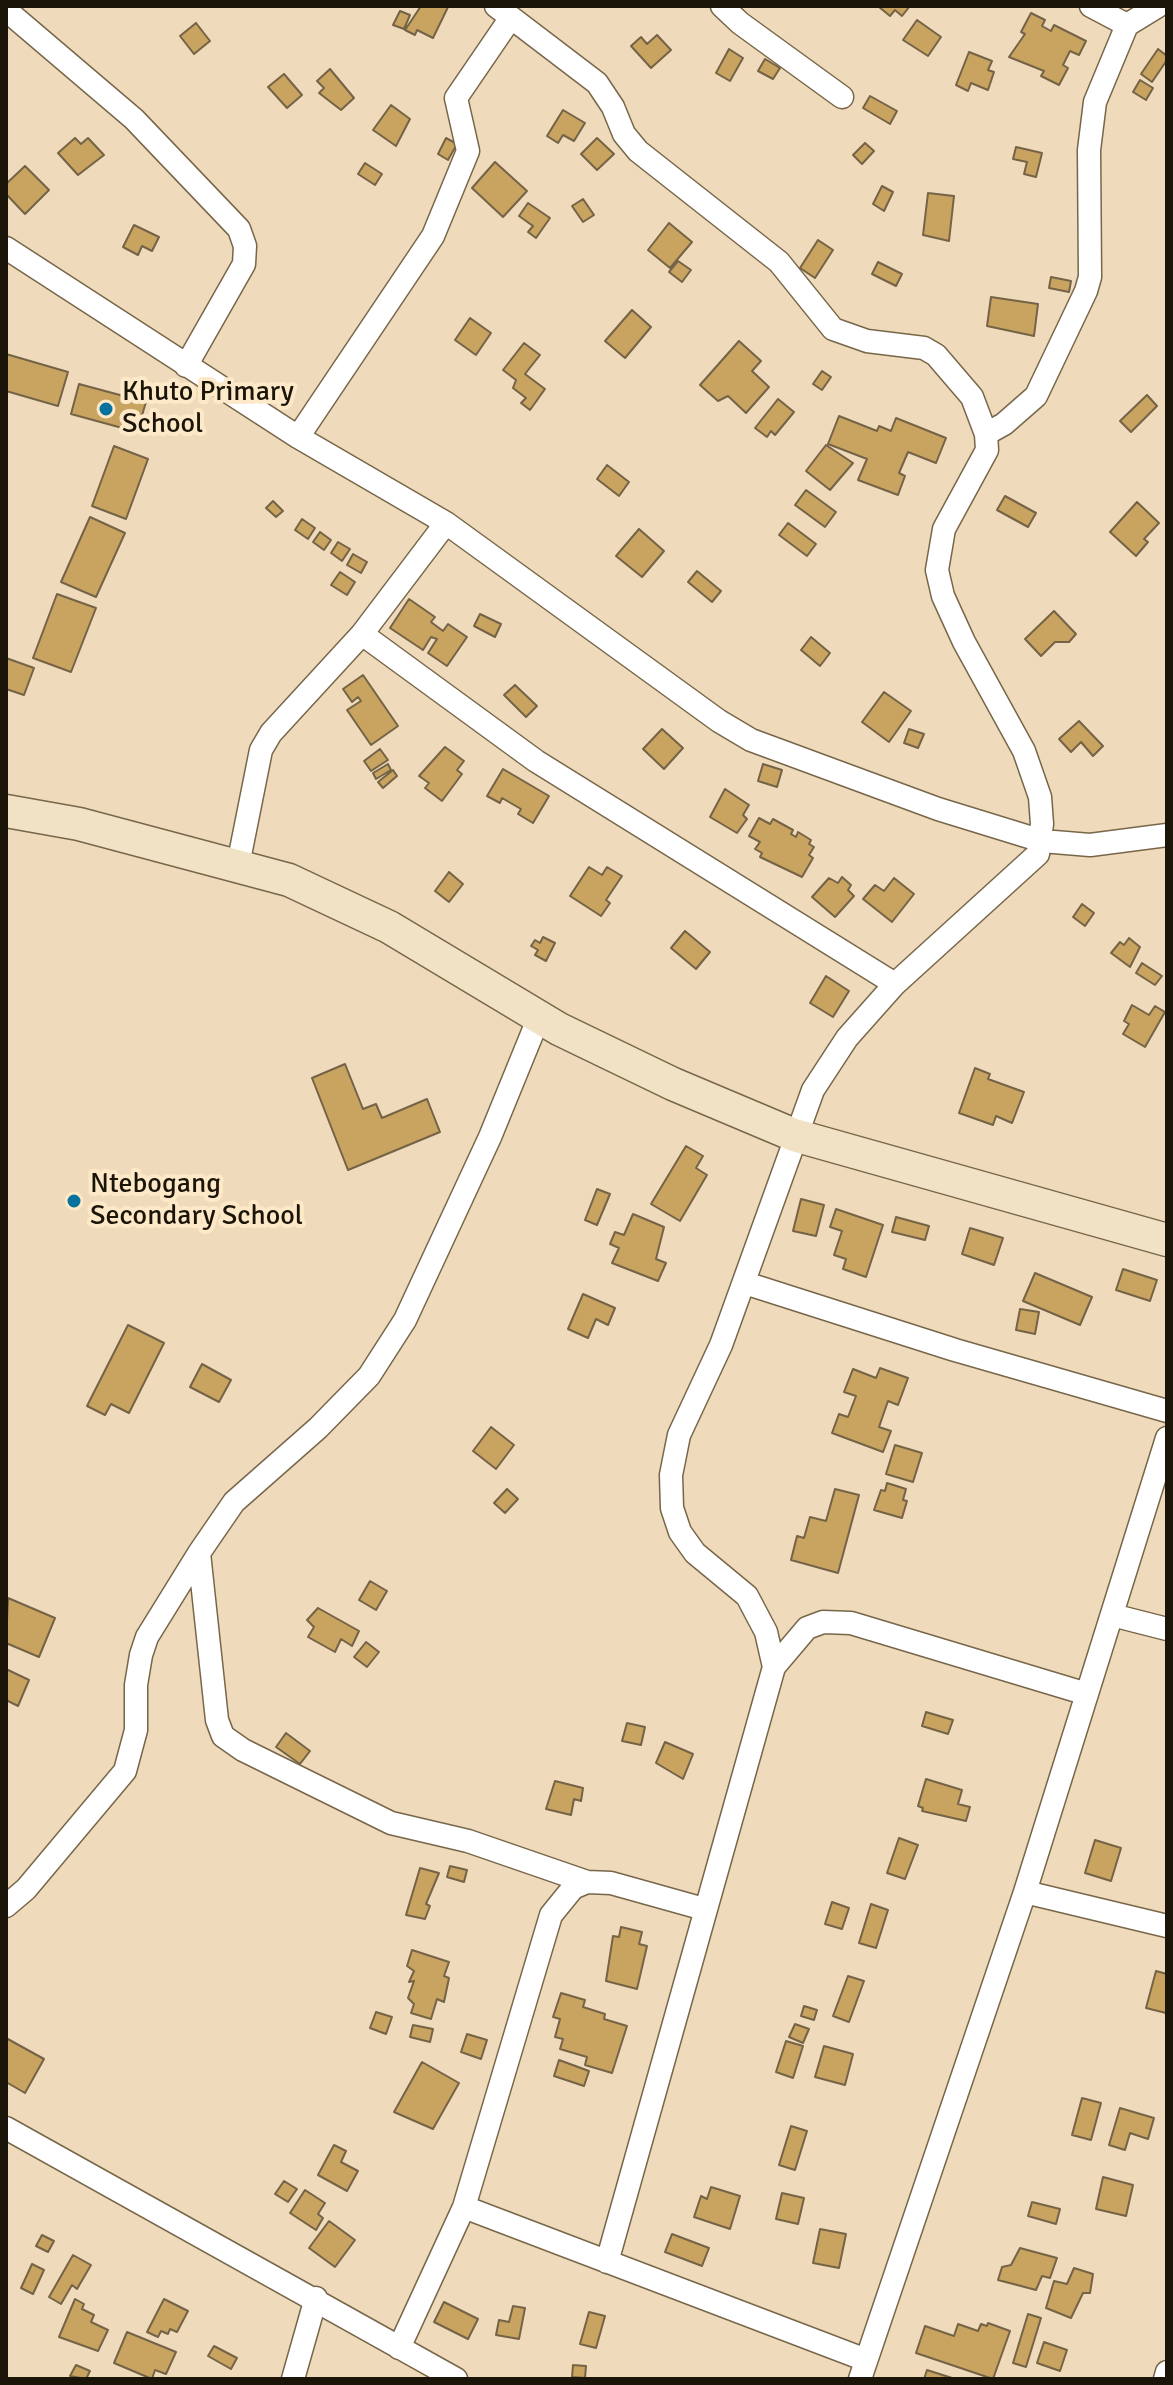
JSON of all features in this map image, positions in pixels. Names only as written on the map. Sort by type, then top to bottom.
[{"type":"street","points":[[722,6],[740,23],[842,97]]},
{"type":"street","points":[[1091,6],[1127,25]]},
{"type":"street","points":[[986,434],[1004,424],[1036,396],[1086,291],[1090,277],[1089,150],[1095,102],[1127,25],[1158,6]]},
{"type":"street","points":[[6,10],[134,119],[239,229],[245,246],[244,264],[186,366]]},
{"type":"street","points":[[298,437],[433,236],[468,151],[456,98],[503,12],[597,83],[613,107],[624,134],[638,151],[779,262],[833,329],[855,338],[924,348],[936,355],[972,397],[986,434],[987,450],[944,529],[937,570],[943,596],[964,642],[1024,751],[1040,797],[1042,841],[1031,862],[987,897],[895,984],[847,1038],[813,1090],[794,1135],[721,1345],[679,1435],[671,1475],[672,1508],[680,1532],[695,1553],[747,1596],[766,1632],[774,1667]]},
{"type":"street","points":[[6,248],[298,437],[446,523],[719,721],[751,740],[938,809],[1042,841],[1090,845],[1167,835]]},
{"type":"street","points":[[238,865],[261,750],[271,733],[362,634],[446,523]]},
{"type":"street","points":[[362,634],[536,761],[895,984]]},
{"type":"street","points":[[6,811],[79,824],[238,865],[331,897],[389,927],[539,1017],[673,1084],[794,1135],[1167,1240]]},
{"type":"street","points":[[6,1906],[26,1889],[125,1771],[136,1730],[136,1685],[147,1637],[199,1553],[234,1502],[318,1428],[369,1376],[405,1320],[490,1137],[539,1017]]},
{"type":"street","points":[[745,1283],[955,1350],[1167,1411]]},
{"type":"street","points":[[464,2207],[607,2262],[863,2369],[1025,1892],[1167,1438]]},
{"type":"street","points":[[199,1553],[217,1720],[223,1736],[243,1750],[391,1823],[468,1841],[587,1882],[611,1883],[704,1909]]},
{"type":"street","points":[[1112,1615],[1167,1629]]},
{"type":"street","points":[[607,2262],[704,1909],[739,1803],[774,1667],[807,1628],[823,1622],[851,1623],[1087,1694]]},
{"type":"street","points":[[399,2348],[464,2207],[551,1915],[573,1888],[587,1882]]},
{"type":"street","points":[[1025,1892],[1167,1926]]},
{"type":"street","points":[[6,2128],[316,2298],[456,2379]]},
{"type":"street","points":[[293,2379],[316,2298]]},
{"type":"street","points":[[1165,2379],[1167,2372]]},
{"type":"building","points":[[421,6],[448,7],[433,38],[417,30],[415,35],[405,30]]},
{"type":"building","points":[[910,6],[902,16],[895,10],[890,16],[879,7]]},
{"type":"building","points":[[400,11],[410,15],[404,29],[393,25]]},
{"type":"building","points":[[1031,13],[1045,20],[1042,26],[1051,31],[1054,25],[1086,41],[1079,55],[1070,51],[1063,65],[1068,68],[1059,85],[1041,76],[1044,71],[1009,57],[1025,34],[1021,32]]},
{"type":"building","points":[[917,20],[941,37],[928,56],[903,40]]},
{"type":"building","points":[[196,23],[210,41],[194,54],[180,36]]},
{"type":"building","points":[[657,35],[671,50],[651,68],[631,46],[641,37],[647,44]]},
{"type":"building","points":[[729,49],[743,58],[730,81],[716,73]]},
{"type":"building","points":[[1158,49],[1167,56],[1167,60],[1152,82],[1141,74]]},
{"type":"building","points":[[969,52],[992,61],[988,70],[994,72],[988,90],[971,83],[968,91],[956,85]]},
{"type":"building","points":[[765,59],[780,68],[773,79],[758,71]]},
{"type":"building","points":[[330,69],[354,98],[341,110],[319,93],[324,88],[317,81]]},
{"type":"building","points":[[284,74],[302,95],[287,108],[268,87]]},
{"type":"building","points":[[1140,80],[1153,88],[1146,100],[1133,92]]},
{"type":"building","points":[[870,96],[897,111],[890,124],[863,108]]},
{"type":"building","points":[[391,105],[410,119],[396,146],[373,130]]},
{"type":"building","points":[[563,110],[585,123],[574,141],[563,135],[558,143],[547,136]]},
{"type":"building","points":[[75,138],[81,144],[88,138],[104,155],[78,175],[58,153]]},
{"type":"building","points":[[446,138],[457,144],[448,160],[438,154]]},
{"type":"building","points":[[597,138],[614,154],[597,170],[581,154]]},
{"type":"building","points":[[865,143],[874,151],[862,164],[853,155]]},
{"type":"building","points":[[1016,147],[1042,153],[1036,177],[1024,174],[1027,162],[1013,159]]},
{"type":"building","points":[[495,162],[527,191],[503,217],[472,188]]},
{"type":"building","points":[[365,163],[382,174],[375,185],[358,174]]},
{"type":"building","points":[[25,166],[49,190],[25,214],[6,194],[6,184]]},
{"type":"building","points":[[882,186],[893,192],[884,211],[873,204]]},
{"type":"building","points":[[928,193],[954,196],[949,241],[923,235]]},
{"type":"building","points":[[583,199],[594,215],[583,222],[572,206]]},
{"type":"building","points":[[528,203],[550,218],[536,238],[528,232],[533,226],[519,216]]},
{"type":"building","points":[[669,223],[692,242],[670,268],[648,250]]},
{"type":"building","points":[[134,225],[159,237],[152,251],[142,246],[138,255],[123,247]]},
{"type":"building","points":[[818,240],[833,250],[815,278],[800,268]]},
{"type":"building","points":[[678,261],[691,270],[682,282],[669,272]]},
{"type":"building","points":[[878,262],[902,274],[896,286],[872,274]]},
{"type":"building","points":[[1051,277],[1071,281],[1069,292],[1049,288]]},
{"type":"building","points":[[991,297],[1038,304],[1034,336],[987,326]]},
{"type":"building","points":[[632,310],[651,327],[625,358],[605,341]]},
{"type":"building","points":[[470,318],[491,333],[476,355],[455,340]]},
{"type":"building","points":[[739,341],[761,361],[752,371],[769,387],[746,413],[728,396],[718,401],[700,385]]},
{"type":"building","points":[[524,343],[540,355],[525,374],[545,389],[530,410],[521,403],[526,398],[513,388],[516,380],[503,370]]},
{"type":"building","points":[[6,354],[68,372],[58,406],[6,391]]},
{"type":"building","points":[[822,371],[831,377],[822,390],[813,384]]},
{"type":"building","points":[[79,384],[146,402],[137,432],[71,414]]},
{"type":"building","points":[[1147,395],[1157,406],[1131,432],[1120,421]]},
{"type":"building","points":[[778,399],[794,412],[775,435],[771,431],[767,437],[755,428]]},
{"type":"building","points":[[839,416],[877,431],[879,426],[891,431],[896,418],[946,438],[936,463],[908,452],[899,473],[905,476],[898,495],[858,480],[867,459],[828,444]]},
{"type":"building","points":[[826,445],[853,463],[830,490],[806,471]]},
{"type":"building","points":[[114,446],[148,459],[126,519],[92,506]]},
{"type":"building","points":[[607,465],[629,482],[619,496],[597,479]]},
{"type":"building","points":[[806,490],[836,512],[825,527],[795,505]]},
{"type":"building","points":[[1005,496],[1036,513],[1028,527],[997,510]]},
{"type":"building","points":[[273,501],[283,511],[276,517],[266,508]]},
{"type":"building","points":[[1137,502],[1159,523],[1144,539],[1148,542],[1136,556],[1110,532]]},
{"type":"building","points":[[90,517],[125,533],[96,597],[61,582]]},
{"type":"building","points":[[302,519],[315,528],[308,539],[295,530]]},
{"type":"building","points":[[788,523],[816,544],[807,556],[779,535]]},
{"type":"building","points":[[639,529],[664,551],[642,577],[616,556]]},
{"type":"building","points":[[320,532],[331,540],[324,550],[313,542]]},
{"type":"building","points":[[338,542],[350,549],[342,561],[331,553]]},
{"type":"building","points":[[353,554],[367,562],[361,573],[347,565]]},
{"type":"building","points":[[697,571],[721,591],[712,602],[688,582]]},
{"type":"building","points":[[340,572],[355,582],[347,595],[331,585]]},
{"type":"building","points":[[57,594],[96,608],[71,672],[33,658]]},
{"type":"building","points":[[409,599],[435,617],[431,622],[443,631],[448,624],[467,637],[447,666],[428,653],[437,639],[431,637],[423,650],[390,628]]},
{"type":"building","points":[[1054,611],[1076,634],[1069,642],[1055,642],[1041,656],[1025,639]]},
{"type":"building","points":[[480,614],[501,624],[495,637],[474,626]]},
{"type":"building","points":[[811,637],[830,653],[820,666],[801,650]]},
{"type":"building","points":[[6,658],[34,668],[24,695],[6,689]]},
{"type":"building","points":[[363,675],[398,726],[371,745],[347,710],[361,701],[358,697],[352,702],[343,689]]},
{"type":"building","points":[[515,685],[537,706],[526,717],[504,695]]},
{"type":"building","points":[[884,692],[911,711],[889,742],[862,722]]},
{"type":"building","points":[[1079,721],[1103,746],[1093,756],[1081,742],[1071,752],[1059,739]]},
{"type":"building","points":[[662,729],[683,748],[664,769],[643,749]]},
{"type":"building","points":[[909,729],[924,734],[918,748],[904,743]]},
{"type":"building","points":[[445,747],[464,761],[457,770],[462,774],[442,801],[425,788],[429,783],[419,776]]},
{"type":"building","points":[[380,749],[388,760],[371,771],[364,761]]},
{"type":"building","points":[[388,764],[391,770],[376,779],[373,773]]},
{"type":"building","points":[[763,764],[782,770],[777,787],[758,781]]},
{"type":"building","points":[[503,769],[549,796],[533,823],[518,814],[521,809],[502,798],[500,803],[487,796]]},
{"type":"building","points":[[393,770],[397,776],[383,788],[378,782]]},
{"type":"building","points":[[725,789],[749,805],[743,815],[747,819],[737,833],[710,817]]},
{"type":"building","points":[[759,818],[770,824],[773,819],[793,830],[791,834],[796,837],[798,832],[811,840],[809,844],[814,847],[809,855],[813,858],[802,877],[760,857],[762,853],[755,849],[760,842],[749,836]]},
{"type":"building","points":[[589,867],[602,875],[607,867],[622,876],[606,900],[610,903],[601,916],[570,896]]},
{"type":"building","points":[[449,872],[463,884],[449,902],[435,891]]},
{"type":"building","points":[[842,877],[851,885],[848,890],[854,896],[835,917],[812,897],[829,878],[838,883]]},
{"type":"building","points":[[894,878],[914,894],[892,922],[863,899],[875,885],[884,891]]},
{"type":"building","points":[[1082,904],[1094,913],[1085,926],[1073,917]]},
{"type":"building","points":[[685,931],[710,952],[696,969],[671,948]]},
{"type":"building","points":[[543,937],[555,943],[546,961],[535,955],[538,950],[531,946],[535,940],[540,943]]},
{"type":"building","points":[[1129,938],[1140,947],[1130,967],[1111,953],[1120,942],[1124,945]]},
{"type":"building","points":[[1142,963],[1162,976],[1155,985],[1136,973]]},
{"type":"building","points":[[826,976],[849,991],[833,1017],[810,1003]]},
{"type":"building","points":[[1132,1005],[1149,1015],[1155,1006],[1165,1012],[1145,1047],[1123,1034],[1129,1024],[1124,1021]]},
{"type":"building","points":[[345,1064],[363,1109],[376,1104],[382,1118],[427,1099],[440,1132],[348,1170],[312,1078]]},
{"type":"building","points":[[975,1068],[990,1074],[988,1079],[1024,1092],[1012,1123],[996,1116],[993,1125],[959,1113]]},
{"type":"building","points":[[686,1146],[703,1156],[696,1168],[707,1175],[680,1221],[651,1204]]},
{"type":"building","points":[[597,1189],[610,1194],[597,1225],[585,1220]]},
{"type":"building","points":[[801,1199],[824,1205],[816,1236],[793,1231]]},
{"type":"building","points":[[836,1209],[883,1225],[866,1277],[843,1269],[846,1259],[834,1255],[842,1231],[830,1227]]},
{"type":"building","points":[[633,1214],[664,1227],[656,1259],[666,1263],[658,1281],[612,1263],[619,1248],[610,1244],[615,1232],[624,1235]]},
{"type":"building","points":[[896,1217],[929,1226],[925,1240],[892,1232]]},
{"type":"building","points":[[970,1228],[1003,1238],[994,1265],[962,1254]]},
{"type":"building","points":[[1123,1269],[1157,1280],[1150,1301],[1116,1290]]},
{"type":"building","points":[[1035,1273],[1092,1297],[1080,1325],[1023,1301]]},
{"type":"building","points":[[583,1294],[615,1308],[608,1325],[596,1319],[588,1338],[568,1329]]},
{"type":"building","points":[[1020,1309],[1039,1312],[1035,1334],[1016,1330]]},
{"type":"building","points":[[128,1325],[164,1343],[129,1413],[111,1404],[105,1415],[87,1406]]},
{"type":"building","points":[[202,1364],[231,1380],[219,1402],[190,1387]]},
{"type":"building","points":[[880,1368],[908,1378],[898,1405],[888,1401],[879,1427],[891,1431],[883,1452],[832,1433],[839,1414],[848,1417],[856,1396],[844,1392],[853,1369],[876,1378]]},
{"type":"building","points":[[491,1427],[514,1445],[496,1469],[473,1451]]},
{"type":"building","points":[[895,1445],[922,1453],[913,1482],[886,1474]]},
{"type":"building","points":[[887,1483],[906,1489],[903,1500],[907,1501],[902,1518],[874,1510]]},
{"type":"building","points":[[507,1489],[518,1499],[505,1513],[494,1503]]},
{"type":"building","points":[[835,1489],[859,1495],[838,1573],[791,1560],[797,1536],[804,1538],[810,1517],[826,1521]]},
{"type":"building","points":[[370,1581],[387,1591],[376,1610],[359,1600]]},
{"type":"building","points":[[8,1598],[55,1618],[39,1657],[6,1643]]},
{"type":"building","points":[[318,1608],[359,1631],[352,1646],[341,1639],[335,1652],[308,1637],[314,1627],[307,1620]]},
{"type":"building","points":[[366,1642],[379,1652],[367,1667],[354,1657]]},
{"type":"building","points":[[6,1669],[29,1680],[18,1706],[6,1700]]},
{"type":"building","points":[[926,1712],[953,1720],[948,1734],[922,1726]]},
{"type":"building","points":[[627,1723],[645,1727],[641,1745],[622,1741]]},
{"type":"building","points":[[286,1733],[310,1751],[300,1764],[276,1747]]},
{"type":"building","points":[[665,1742],[693,1754],[683,1779],[656,1763]]},
{"type":"building","points":[[926,1779],[962,1790],[958,1804],[970,1807],[966,1821],[922,1811],[923,1808],[918,1806]]},
{"type":"building","points":[[555,1781],[583,1788],[581,1801],[574,1799],[571,1815],[546,1809]]},
{"type":"building","points":[[899,1838],[918,1845],[905,1879],[887,1873]]},
{"type":"building","points":[[1095,1840],[1121,1848],[1111,1881],[1085,1873]]},
{"type":"building","points":[[450,1866],[467,1870],[464,1882],[447,1877]]},
{"type":"building","points":[[420,1868],[439,1873],[426,1904],[430,1906],[425,1919],[406,1915]]},
{"type":"building","points":[[832,1902],[849,1908],[842,1929],[825,1924]]},
{"type":"building","points":[[871,1904],[888,1910],[876,1948],[859,1943]]},
{"type":"building","points":[[621,1927],[642,1932],[639,1944],[647,1946],[637,1989],[606,1981],[613,1936],[619,1937]]},
{"type":"building","points":[[412,1950],[449,1962],[444,1976],[449,1978],[444,2002],[437,1999],[431,2019],[411,2013],[414,2004],[408,1998],[414,1981],[409,1982],[414,1971],[407,1966]]},
{"type":"building","points":[[1156,1971],[1167,1974],[1166,2013],[1146,2008]]},
{"type":"building","points":[[848,1976],[864,1981],[849,2022],[833,2016]]},
{"type":"building","points":[[561,1993],[585,2000],[583,2007],[605,2014],[604,2019],[627,2026],[612,2073],[585,2065],[587,2057],[560,2049],[563,2039],[555,2037],[560,2019],[553,2017]]},
{"type":"building","points":[[804,2006],[817,2010],[814,2020],[801,2016]]},
{"type":"building","points":[[376,2012],[392,2017],[386,2034],[370,2028]]},
{"type":"building","points":[[795,2024],[809,2029],[803,2043],[789,2037]]},
{"type":"building","points":[[413,2025],[433,2029],[430,2042],[410,2037]]},
{"type":"building","points":[[467,2034],[487,2040],[481,2059],[461,2052]]},
{"type":"building","points":[[6,2038],[44,2059],[25,2093],[6,2082]]},
{"type":"building","points":[[786,2041],[803,2046],[793,2078],[776,2072]]},
{"type":"building","points":[[824,2046],[853,2054],[845,2085],[815,2077]]},
{"type":"building","points":[[559,2060],[589,2071],[584,2086],[554,2076]]},
{"type":"building","points":[[422,2062],[459,2083],[433,2129],[394,2112]]},
{"type":"building","points":[[1082,2098],[1101,2103],[1091,2140],[1072,2135]]},
{"type":"building","points":[[1120,2108],[1154,2118],[1148,2139],[1130,2133],[1125,2150],[1109,2145]]},
{"type":"building","points":[[791,2126],[807,2131],[795,2170],[779,2165]]},
{"type":"building","points":[[334,2145],[346,2151],[341,2162],[358,2171],[347,2191],[318,2175]]},
{"type":"building","points":[[1103,2177],[1133,2185],[1126,2216],[1096,2209]]},
{"type":"building","points":[[284,2181],[297,2189],[288,2202],[275,2194]]},
{"type":"building","points":[[711,2187],[740,2196],[730,2229],[694,2217],[701,2196],[707,2199]]},
{"type":"building","points":[[305,2190],[325,2203],[318,2214],[323,2218],[316,2230],[290,2213]]},
{"type":"building","points":[[782,2193],[804,2198],[798,2224],[776,2219]]},
{"type":"building","points":[[1032,2202],[1060,2209],[1056,2224],[1028,2216]]},
{"type":"building","points":[[329,2221],[355,2240],[335,2267],[309,2248]]},
{"type":"building","points":[[820,2229],[846,2234],[839,2268],[813,2263]]},
{"type":"building","points":[[672,2234],[709,2248],[702,2266],[665,2252]]},
{"type":"building","points":[[42,2235],[54,2241],[48,2252],[36,2246]]},
{"type":"building","points":[[1020,2248],[1057,2258],[1050,2278],[1042,2276],[1036,2290],[998,2280],[1002,2267],[1011,2265]]},
{"type":"building","points":[[73,2255],[91,2265],[77,2289],[72,2285],[61,2304],[49,2297]]},
{"type":"building","points":[[32,2264],[44,2270],[33,2294],[21,2288]]},
{"type":"building","points":[[1074,2268],[1093,2274],[1090,2293],[1083,2293],[1071,2318],[1046,2308],[1054,2281],[1067,2284]]},
{"type":"building","points":[[75,2299],[84,2304],[82,2309],[94,2315],[91,2322],[108,2330],[98,2351],[59,2337]]},
{"type":"building","points":[[164,2299],[188,2311],[177,2332],[170,2329],[168,2334],[161,2331],[158,2337],[147,2332]]},
{"type":"building","points":[[444,2302],[478,2319],[468,2339],[434,2322]]},
{"type":"building","points":[[513,2306],[525,2308],[519,2339],[496,2335],[499,2320],[509,2322]]},
{"type":"building","points":[[589,2312],[605,2316],[596,2348],[580,2344]]},
{"type":"building","points":[[1028,2314],[1041,2318],[1026,2367],[1013,2363]]},
{"type":"building","points":[[988,2323],[1010,2331],[993,2379],[916,2353],[925,2326],[954,2336],[958,2324],[978,2331],[981,2324],[987,2326]]},
{"type":"building","points":[[127,2332],[176,2352],[166,2374],[155,2370],[152,2379],[114,2363]]},
{"type":"building","points":[[1044,2342],[1067,2350],[1060,2371],[1037,2363]]},
{"type":"building","points":[[214,2346],[237,2358],[231,2369],[208,2356]]},
{"type":"building","points":[[76,2365],[90,2371],[86,2379],[70,2376]]},
{"type":"building","points":[[573,2365],[586,2366],[585,2378],[572,2377]]},
{"type":"building","points":[[927,2370],[952,2378],[924,2379]]},
{"type":"place","name":"Khuto Primary School","points":[[106,409]]},
{"type":"place","name":"Ntebogang Secondary School","points":[[74,1201]]}]
